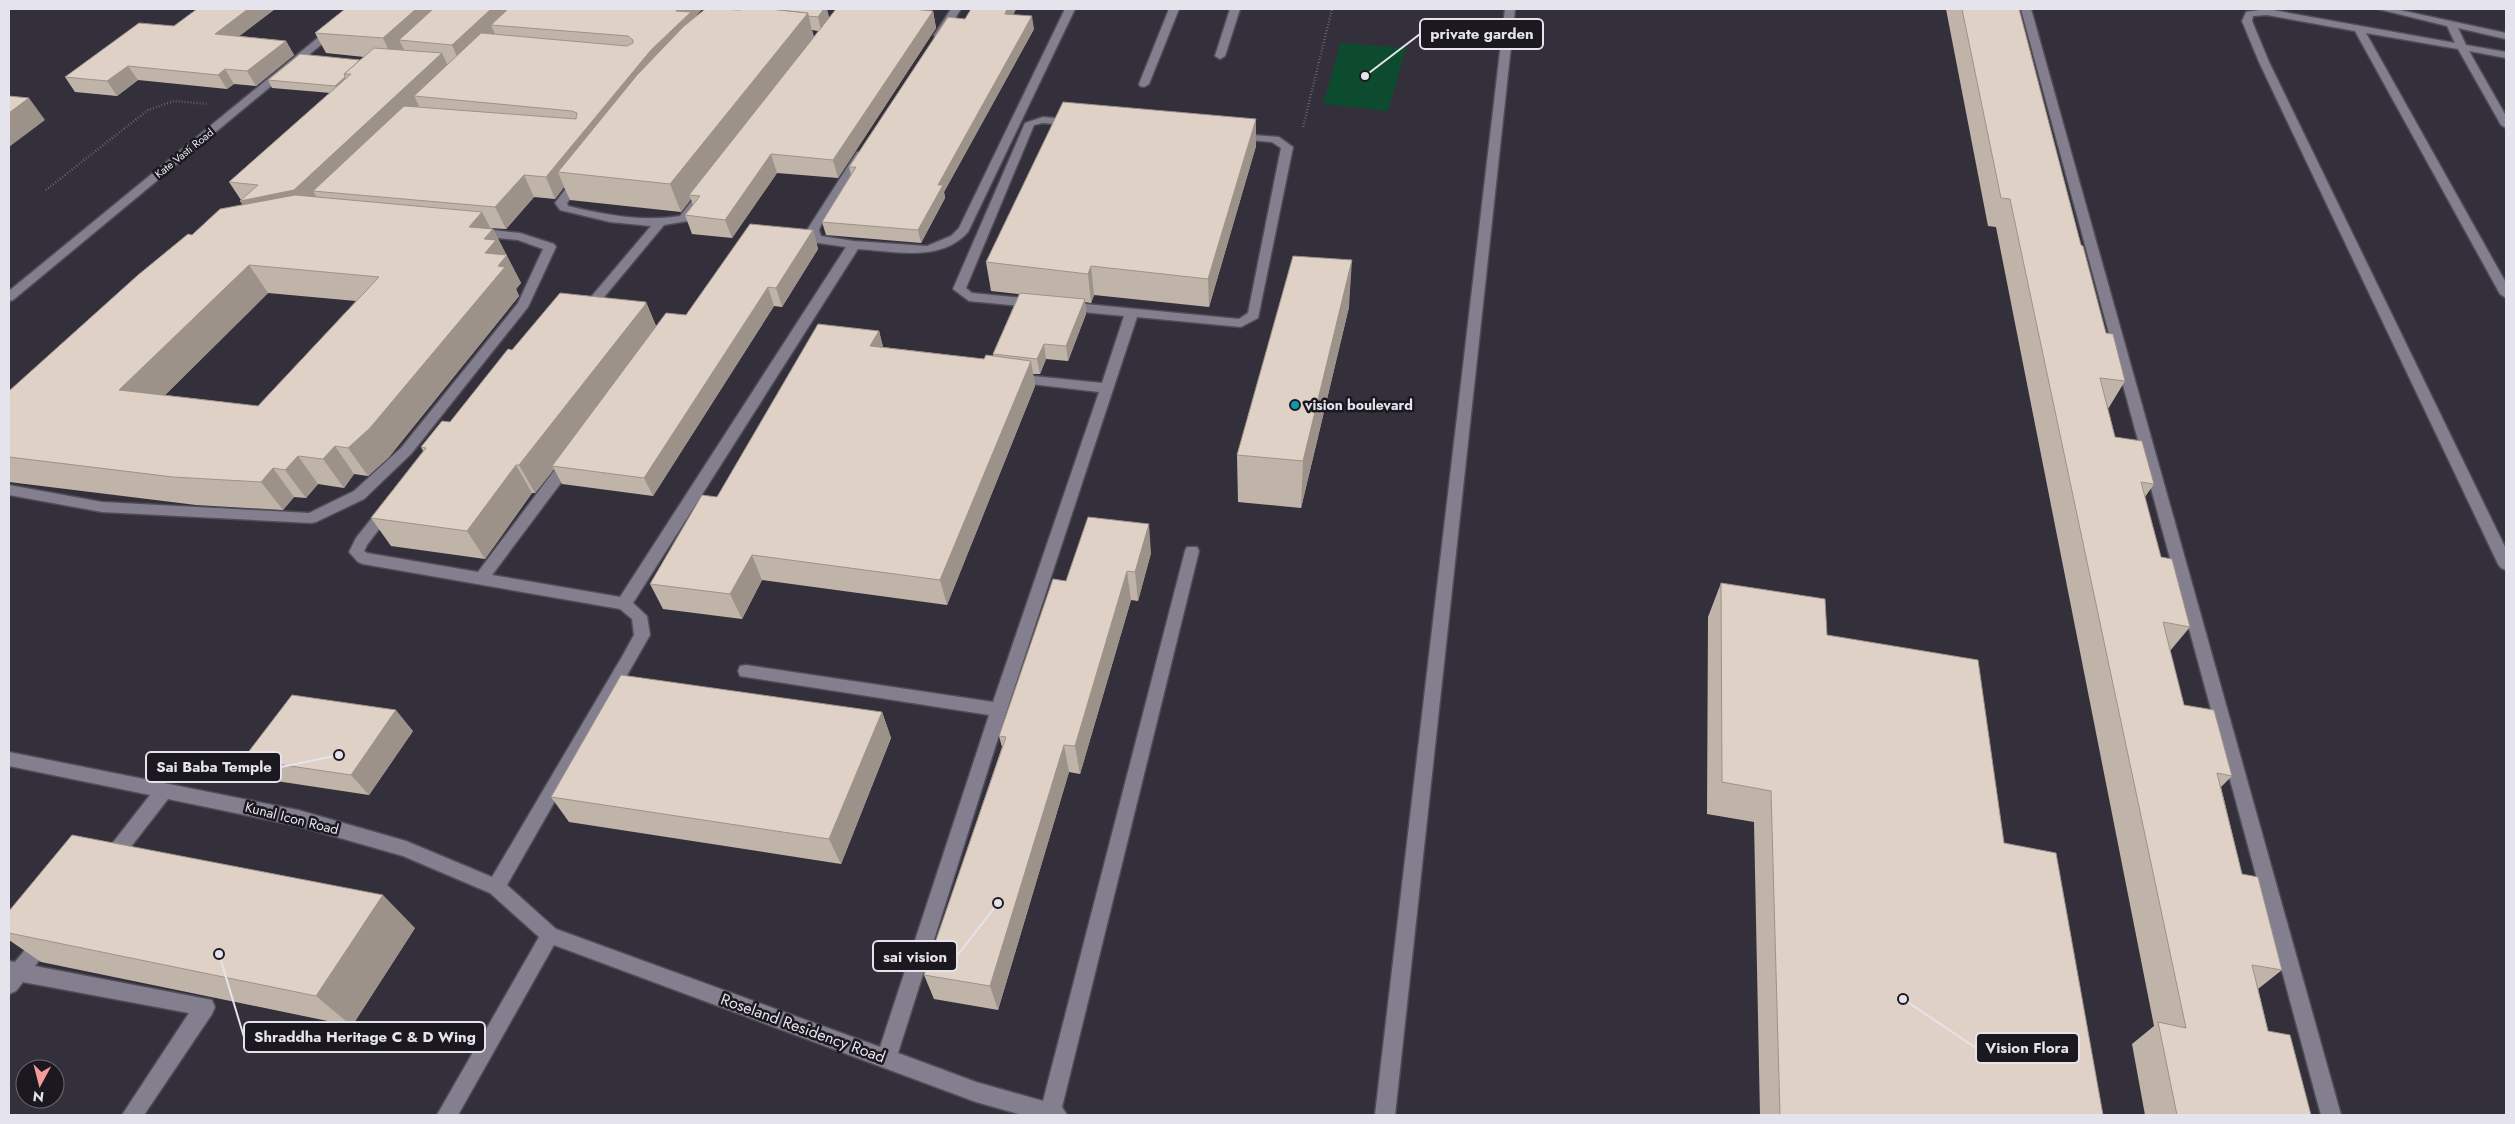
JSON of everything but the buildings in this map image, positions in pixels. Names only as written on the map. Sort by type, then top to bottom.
[{"type":"street","name":"Kate Vasti Road","points":[[9,297],[359,9]]},
{"type":"street","points":[[935,42],[956,9]]},
{"type":"street","points":[[865,148],[812,230],[816,239],[854,246],[928,250],[955,239],[964,229],[1070,9]]},
{"type":"street","points":[[1144,84],[1174,9]]},
{"type":"street","points":[[1220,56],[1235,9]]},
{"type":"street","points":[[1384,1115],[1510,9]]},
{"type":"street","points":[[2026,9],[2331,1115]]},
{"type":"street","points":[[2382,9],[2506,36]]},
{"type":"street","points":[[2506,55],[2268,12],[2249,14],[2247,21],[2264,62],[2506,564]]},
{"type":"street","points":[[2451,24],[2462,48],[2506,125]]},
{"type":"street","points":[[2359,29],[2506,294]]},
{"type":"street","points":[[302,56],[319,58]]},
{"type":"street","points":[[1043,120],[1276,139],[1287,147],[1254,315],[1241,323],[1132,312],[970,297],[959,289],[1030,123],[1043,120]]},
{"type":"street","points":[[588,167],[566,194],[561,203],[564,208],[634,224],[659,224],[684,219],[706,190]]},
{"type":"street","points":[[606,316],[583,313],[659,224]]},
{"type":"street","points":[[9,490],[102,507],[311,518],[359,495],[406,451],[524,304],[550,248],[520,237],[461,230]]},
{"type":"street","points":[[624,604],[854,246]]},
{"type":"street","points":[[886,1059],[999,710],[1132,312]]},
{"type":"street","points":[[998,376],[1106,388]]},
{"type":"street","points":[[481,579],[576,453]]},
{"type":"street","points":[[399,495],[361,542],[356,552],[363,558],[624,604],[639,616],[642,635],[496,887]]},
{"type":"street","points":[[1053,1114],[1192,551]]},
{"type":"street","points":[[746,671],[999,710]]},
{"type":"street","name":"Kunal Icon Road","points":[[9,759],[307,820],[406,849],[496,887],[550,935]]},
{"type":"street","points":[[99,873],[164,791]]},
{"type":"street","points":[[12,976],[56,926]]},
{"type":"street","points":[[446,1115],[550,935]]},
{"type":"street","name":"Roseland Residency Road","points":[[550,935],[976,1092],[1053,1114]]},
{"type":"street","points":[[12,976],[205,1007],[132,1115]]},
{"type":"path","points":[[1303,127],[1332,9]]},
{"type":"path","points":[[46,190],[139,116],[156,106],[174,101],[239,108]]},
{"type":"green space","points":[[1341,43],[1406,48],[1388,111],[1323,104]]},
{"type":"place","name":"private garden","points":[[1365,76]]},
{"type":"place","name":"vision boulevard","points":[[1295,405]]},
{"type":"place","name":"Sai Baba Temple","points":[[339,755]]},
{"type":"place","name":"sai vision","points":[[998,903]]},
{"type":"place","name":"Shraddha Heritage C & D Wing","points":[[219,954]]},
{"type":"place","name":"Vision Flora","points":[[1903,999]]}]
